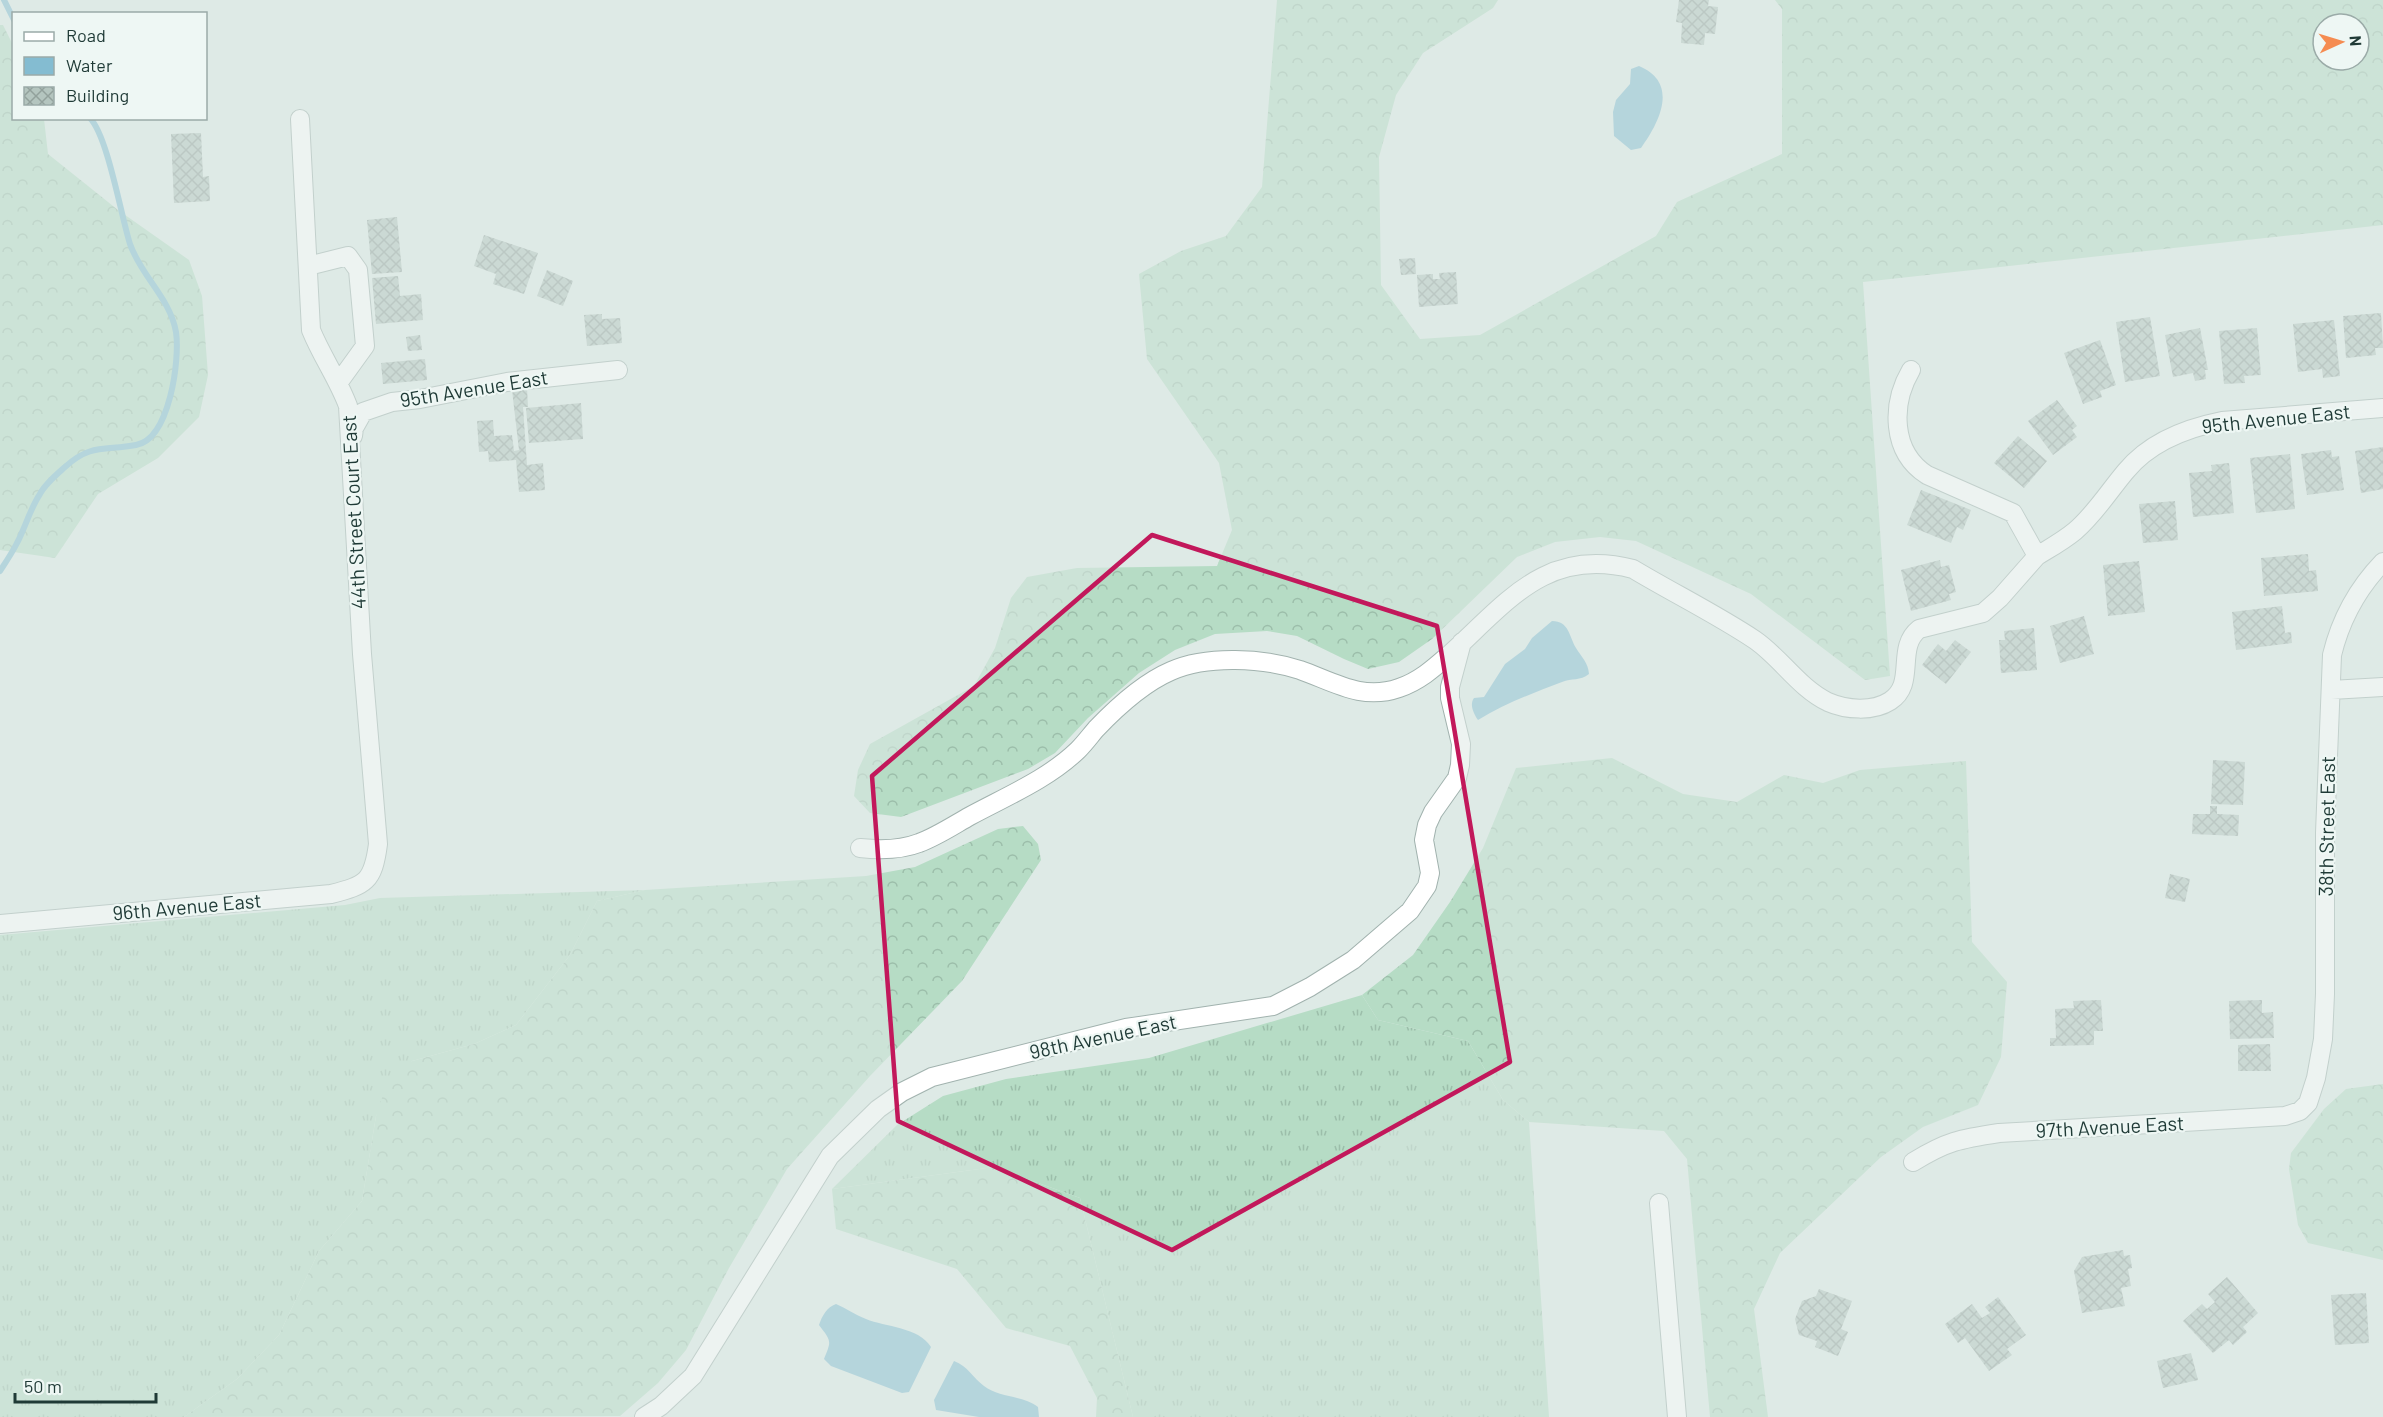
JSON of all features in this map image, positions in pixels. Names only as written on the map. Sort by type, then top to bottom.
[{"type":"street","name":"44th Street Court East","points":[[300,118],[311,330],[318,348],[339,381],[348,406],[352,441],[362,654],[378,844],[376,860],[369,877]]},
{"type":"street","points":[[308,266],[348,256],[358,270],[365,346],[339,381]]},
{"type":"street","name":"95th Avenue East","points":[[352,441],[354,428],[363,412],[392,402],[420,399],[507,382],[618,370]]},
{"type":"street","points":[[1911,370],[1900,392],[1897,417],[1902,444],[1908,456],[1918,469],[1928,475],[2013,513],[2037,556]]},
{"type":"street","name":"95th Avenue East","points":[[1462,642],[1516,593],[1540,577],[1569,566],[1617,565],[1633,569],[1756,641],[1820,698],[1841,706],[1866,708],[1886,703],[1898,694],[1905,680],[1907,646],[1914,633],[1919,629],[1983,613],[2000,598],[2037,556],[2075,531],[2128,469],[2143,455],[2181,433],[2222,421],[2383,408]]},
{"type":"street","name":"38th Street East","points":[[2308,1103],[2316,1078],[2323,1039],[2325,1006],[2325,833],[2332,655],[2355,595],[2383,562]]},
{"type":"street","points":[[860,848],[886,849],[919,843],[1024,787],[1065,761],[1131,696],[1171,671],[1212,662],[1253,661],[1297,669],[1352,691],[1382,692],[1412,684],[1462,642]]},
{"type":"street","name":"98th Avenue East","points":[[644,1417],[661,1406],[693,1376],[830,1156],[853,1132],[902,1092],[932,1077],[1126,1028],[1272,1006],[1310,987],[1353,960],[1410,911],[1428,886],[1430,873],[1424,840],[1427,825],[1433,812],[1457,778],[1460,765],[1461,744],[1449,687],[1462,642]]},
{"type":"street","points":[[2331,690],[2383,687]]},
{"type":"street","name":"96th Avenue East","points":[[0,924],[331,894],[358,887],[369,877]]},
{"type":"street","name":"97th Avenue East","points":[[1913,1162],[1940,1145],[1957,1139],[1999,1133],[2285,1116],[2300,1111],[2308,1103]]},
{"type":"street","points":[[1659,1203],[1677,1417]]},
{"type":"highlighted area","points":[[1152,535],[1437,626],[1510,1062],[1172,1250],[898,1121],[872,776]]},
{"type":"green space","points":[[1277,0],[1498,0],[1493,8],[1423,53],[1396,95],[1379,157],[1381,285],[1420,339],[1480,335],[1656,236],[1677,202],[1782,154],[1782,9],[1775,0],[2383,0],[2383,225],[1863,282],[1890,676],[1865,680],[1751,594],[1636,541],[1600,537],[1555,542],[1517,557],[1432,639],[1399,662],[1368,669],[1297,636],[1267,631],[1215,634],[1175,650],[1139,673],[1088,718],[1055,753],[1028,769],[901,817],[870,813],[854,796],[858,770],[870,744],[974,686],[995,648],[1011,598],[1027,577],[1077,568],[1217,566],[1232,530],[1219,463],[1147,359],[1139,274],[1181,251],[1226,236],[1262,187]]},
{"type":"green space","points":[[0,25],[3,25],[12,43],[12,120],[44,120],[48,154],[118,210],[189,260],[202,296],[208,375],[199,417],[158,458],[98,494],[55,558],[0,550]]},
{"type":"green space","points":[[1612,758],[1683,794],[1737,802],[1784,775],[1823,783],[1860,770],[1966,761],[1972,942],[2007,982],[2001,1057],[1978,1105],[1923,1127],[1881,1157],[1780,1253],[1754,1309],[1768,1417],[1710,1417],[1687,1159],[1664,1131],[1529,1122],[1503,1100],[1468,1041],[1378,1020],[1362,995],[1413,955],[1450,902],[1483,848],[1516,768]]},
{"type":"green space","points":[[1023,826],[1038,844],[1041,860],[962,981],[870,1076],[787,1169],[729,1268],[686,1350],[658,1383],[620,1416],[184,1417],[237,1379],[279,1335],[319,1251],[362,1201],[376,1116],[389,1077],[412,1061],[474,1044],[516,1025],[570,955],[597,901],[645,890],[866,876],[915,867],[998,829]]},
{"type":"green space","points":[[645,890],[597,901],[570,955],[516,1025],[474,1044],[412,1061],[376,1116],[362,1201],[319,1251],[279,1335],[237,1379],[184,1417],[0,1417],[0,935],[345,905],[380,898]]},
{"type":"green space","points":[[1362,995],[1378,1020],[1468,1041],[1503,1100],[1529,1122],[1549,1417],[1133,1417],[1080,1198],[994,1167],[832,1189],[897,1125],[943,1096],[1006,1079],[1149,1058]]},
{"type":"green space","points":[[2383,1084],[2383,1260],[2308,1243],[2298,1225],[2289,1169],[2291,1153],[2324,1109],[2346,1089]]},
{"type":"green space","points":[[994,1167],[1080,1198],[1133,1417],[1096,1417],[1097,1398],[1070,1346],[1006,1328],[957,1269],[836,1229],[832,1189]]},
{"type":"water","points":[[1639,66],[1652,73],[1659,82],[1662,104],[1648,138],[1641,148],[1631,150],[1614,136],[1613,112],[1616,100],[1630,84],[1631,69]]},
{"type":"water","points":[[1552,621],[1562,624],[1568,630],[1586,663],[1589,674],[1530,695],[1478,720],[1472,706],[1474,698],[1484,697],[1505,664],[1525,649],[1532,638]]},
{"type":"water","points":[[836,1304],[874,1322],[910,1331],[926,1340],[931,1347],[909,1392],[902,1393],[831,1366],[824,1359],[829,1341],[819,1325],[825,1312]]},
{"type":"water","points":[[954,1361],[990,1390],[1032,1403],[1038,1407],[1039,1417],[979,1417],[936,1410],[934,1400]]},
{"type":"building","points":[[1679,0],[1709,0],[1708,6],[1718,7],[1715,34],[1705,33],[1704,45],[1681,43],[1682,23],[1676,22]]},
{"type":"building","points":[[201,133],[203,177],[209,176],[210,201],[174,203],[171,134]]},
{"type":"building","points":[[397,217],[402,272],[372,274],[367,220]]},
{"type":"building","points":[[484,235],[538,253],[524,294],[493,284],[496,274],[474,266]]},
{"type":"building","points":[[1415,258],[1416,274],[1401,275],[1399,259]]},
{"type":"building","points":[[547,270],[573,281],[563,306],[537,296]]},
{"type":"building","points":[[1456,272],[1458,304],[1419,307],[1417,275],[1433,274],[1433,279],[1440,279],[1439,273]]},
{"type":"building","points":[[398,276],[400,296],[421,294],[423,320],[376,324],[372,278]]},
{"type":"building","points":[[2381,313],[2383,348],[2375,348],[2376,355],[2346,358],[2343,316]]},
{"type":"building","points":[[602,314],[602,319],[620,318],[622,343],[587,346],[584,315]]},
{"type":"building","points":[[2150,317],[2160,376],[2125,382],[2116,322]]},
{"type":"building","points":[[2334,320],[2340,376],[2323,378],[2322,369],[2298,372],[2293,324]]},
{"type":"building","points":[[2200,328],[2208,370],[2205,370],[2206,379],[2195,381],[2193,373],[2173,377],[2165,335]]},
{"type":"building","points":[[2257,328],[2261,375],[2244,376],[2245,383],[2224,384],[2219,331]]},
{"type":"building","points":[[420,335],[422,350],[408,351],[406,337]]},
{"type":"building","points":[[2100,340],[2116,385],[2100,391],[2102,397],[2083,404],[2064,353]]},
{"type":"building","points":[[425,359],[427,380],[383,384],[381,363]]},
{"type":"building","points":[[527,388],[528,407],[523,407],[527,465],[543,463],[545,490],[519,492],[516,460],[489,462],[488,451],[479,452],[477,421],[493,420],[494,436],[512,435],[514,451],[519,450],[512,390]]},
{"type":"building","points":[[2057,400],[2077,426],[2072,430],[2077,437],[2053,455],[2028,421]]},
{"type":"building","points":[[581,403],[583,439],[529,443],[526,408]]},
{"type":"building","points":[[2018,436],[2047,461],[2024,488],[1994,463]]},
{"type":"building","points":[[2383,447],[2383,489],[2361,493],[2355,451]]},
{"type":"building","points":[[2331,450],[2332,457],[2339,456],[2344,490],[2307,495],[2301,454]]},
{"type":"building","points":[[2290,454],[2295,509],[2256,513],[2250,458]]},
{"type":"building","points":[[2229,463],[2234,513],[2193,517],[2189,473],[2212,471],[2211,465]]},
{"type":"building","points":[[1921,490],[1971,510],[1963,530],[1957,527],[1951,543],[1907,525]]},
{"type":"building","points":[[2175,501],[2178,540],[2143,543],[2139,504]]},
{"type":"building","points":[[2308,554],[2309,571],[2316,570],[2318,591],[2264,596],[2261,558]]},
{"type":"building","points":[[1940,560],[1941,567],[1949,565],[1956,592],[1949,594],[1951,600],[1911,611],[1901,570]]},
{"type":"building","points":[[2139,561],[2145,612],[2108,616],[2103,565]]},
{"type":"building","points":[[2282,606],[2285,633],[2291,632],[2292,643],[2236,650],[2232,612]]},
{"type":"building","points":[[2084,616],[2094,654],[2060,663],[2050,626]]},
{"type":"building","points":[[2034,628],[2037,670],[2001,673],[1999,640],[2005,640],[2004,631]]},
{"type":"building","points":[[1955,640],[1971,652],[1946,684],[1922,665],[1938,644],[1946,651]]},
{"type":"building","points":[[2213,760],[2245,762],[2243,805],[2211,804]]},
{"type":"building","points":[[2210,806],[2217,806],[2217,814],[2239,815],[2238,836],[2192,834],[2193,814],[2210,814]]},
{"type":"building","points":[[2170,874],[2190,879],[2185,902],[2165,898]]},
{"type":"building","points":[[2101,1000],[2103,1031],[2094,1031],[2094,1045],[2050,1046],[2050,1038],[2056,1038],[2055,1009],[2074,1008],[2073,1001]]},
{"type":"building","points":[[2262,1000],[2262,1013],[2273,1012],[2274,1038],[2230,1039],[2229,1001]]},
{"type":"building","points":[[2270,1044],[2271,1071],[2238,1071],[2238,1045]]},
{"type":"building","points":[[2123,1250],[2124,1256],[2130,1255],[2132,1268],[2128,1269],[2131,1286],[2121,1288],[2125,1306],[2082,1313],[2074,1271],[2082,1257]]},
{"type":"building","points":[[2227,1277],[2258,1313],[2243,1327],[2247,1332],[2233,1345],[2229,1340],[2213,1353],[2183,1321],[2202,1304],[2207,1309],[2215,1302],[2208,1294]]},
{"type":"building","points":[[1819,1289],[1852,1301],[1841,1329],[1848,1332],[1838,1356],[1815,1347],[1817,1341],[1799,1335],[1795,1319],[1802,1301],[1816,1296]]},
{"type":"building","points":[[2366,1293],[2369,1343],[2335,1345],[2331,1295]]},
{"type":"building","points":[[1998,1297],[2026,1335],[2007,1349],[2012,1355],[1989,1371],[1965,1338],[1958,1343],[1945,1324],[1972,1304],[1982,1318],[1990,1313],[1985,1307]]},
{"type":"building","points":[[2191,1353],[2198,1380],[2163,1388],[2157,1361]]},
{"type":"waterway","points":[[4,0],[12,16]]},
{"type":"waterway","points":[[0,571],[17,543],[36,500],[48,483],[74,459],[83,454],[99,449],[136,445],[148,440],[165,414],[174,378],[177,344],[173,320],[130,244],[103,142],[91,120]]}]
